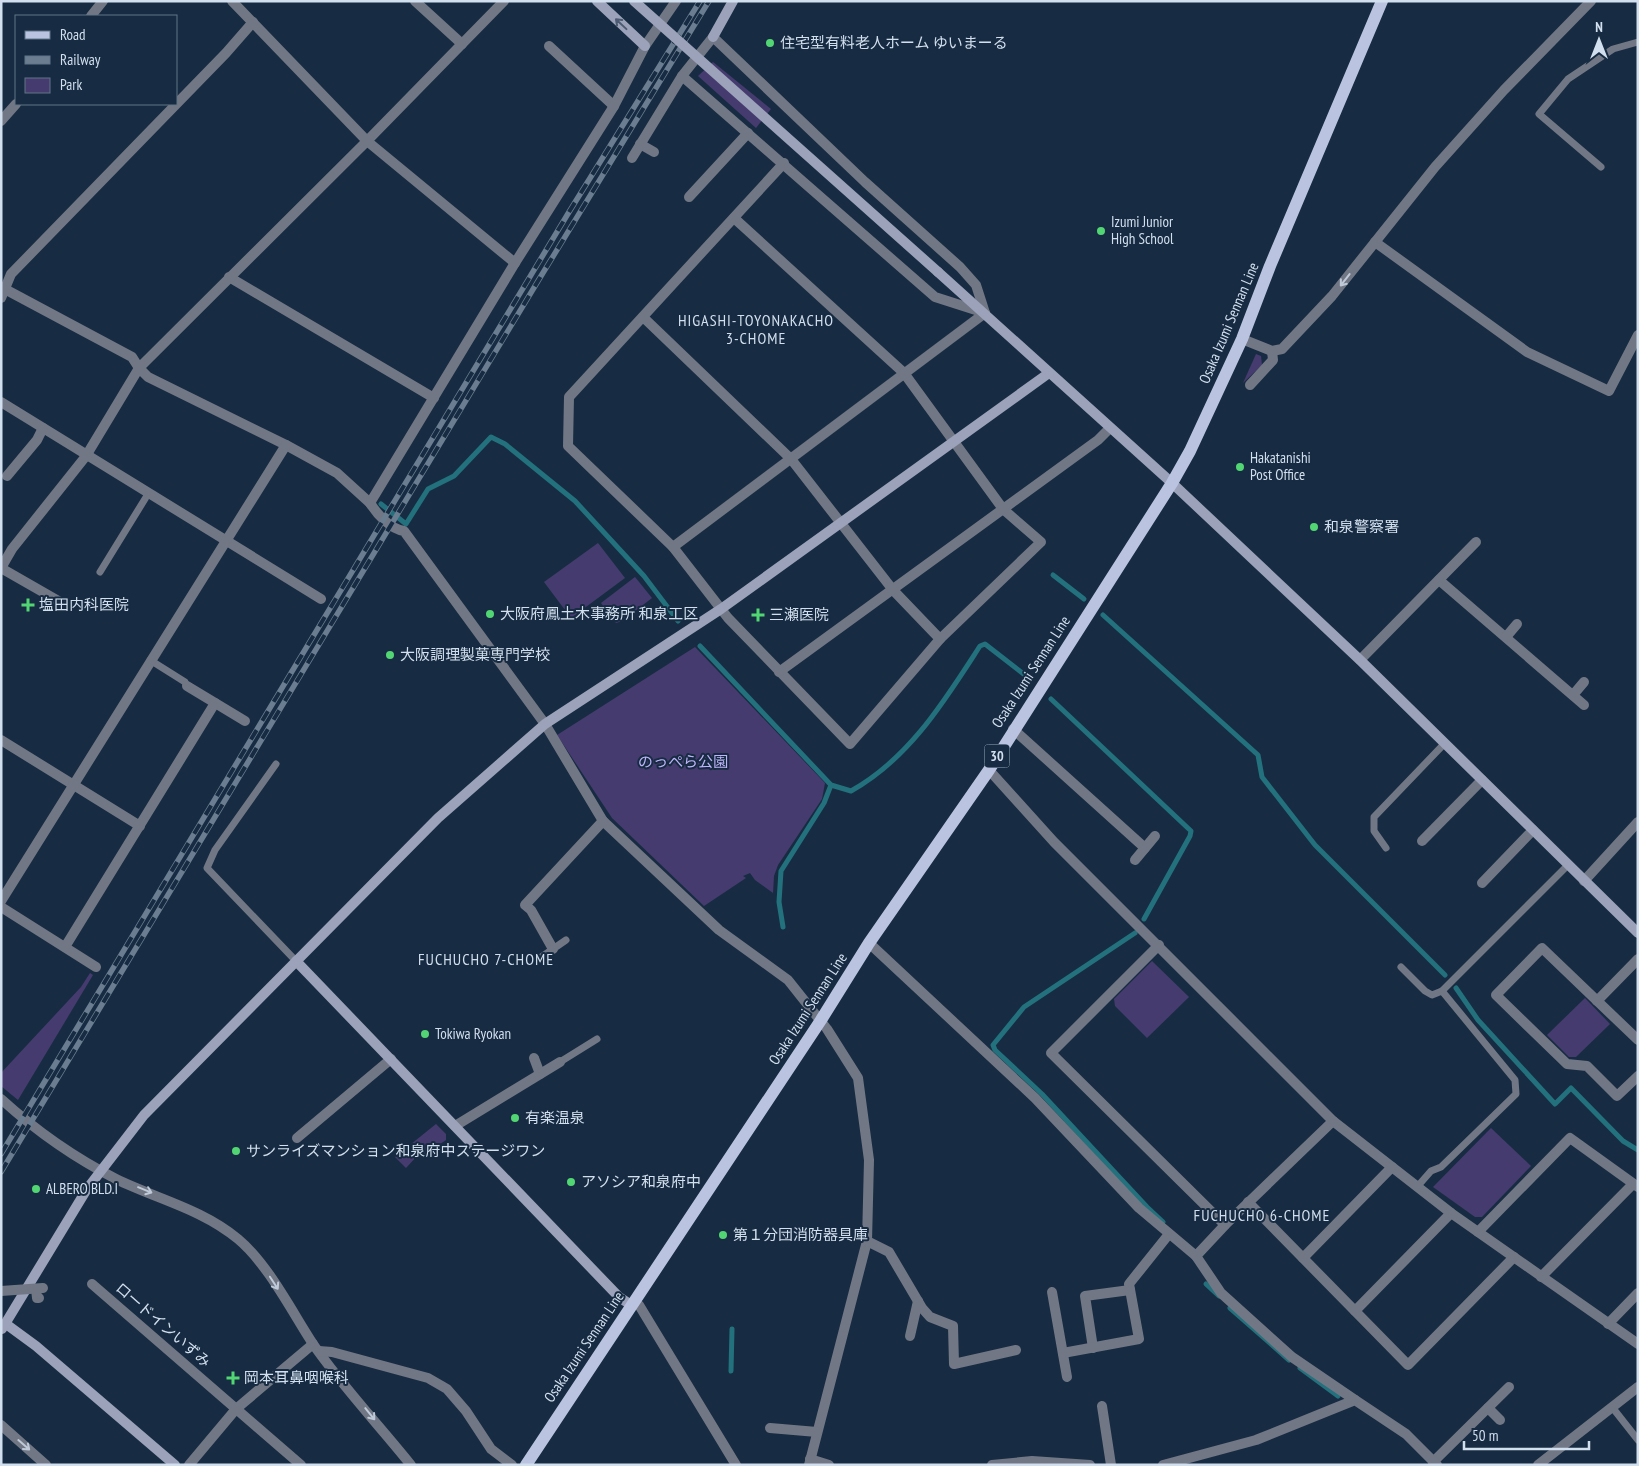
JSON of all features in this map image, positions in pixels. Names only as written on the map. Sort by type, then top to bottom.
[{"type":"main road","name":"Osaka Izumi Sennan Line","points":[[526,1465],[821,1020],[869,944],[989,770],[1013,729],[1172,482],[1190,451],[1242,339],[1270,266],[1382,1]]},
{"type":"street","points":[[92,15],[104,1]]},
{"type":"street","points":[[232,1],[367,141],[515,263]]},
{"type":"street","points":[[415,1],[462,44]]},
{"type":"street","points":[[69,607],[1,568],[12,549],[86,456],[139,368],[367,141],[504,1]]},
{"type":"street","points":[[597,1],[645,46]]},
{"type":"street","points":[[634,1],[1172,482],[1360,660],[1584,881],[1636,928]]},
{"type":"street","points":[[370,504],[515,263],[614,106],[645,46],[676,1]]},
{"type":"street","points":[[632,158],[682,76],[713,37],[733,1]]},
{"type":"street","points":[[1242,339],[1272,351],[1282,350],[1332,296],[1435,167],[1504,90],[1591,1]]},
{"type":"street","points":[[178,100],[253,22]]},
{"type":"street","points":[[713,37],[865,182],[960,267],[976,285],[984,313]]},
{"type":"street","points":[[549,46],[614,106]]},
{"type":"street","points":[[682,76],[784,163],[935,297],[984,313]]},
{"type":"street","points":[[1,121],[15,105]]},
{"type":"street","points":[[173,105],[11,274],[2,291],[132,357],[148,377],[286,445],[337,473],[370,504],[376,513],[398,530],[404,531],[426,558],[545,724],[603,821],[719,930],[788,980],[821,1020],[858,1078],[869,1160],[867,1241],[809,1462],[829,1465]]},
{"type":"street","points":[[688,197],[748,133]]},
{"type":"street","points":[[640,144],[654,152]]},
{"type":"street","points":[[734,218],[904,374],[955,440],[1004,509],[1041,542],[940,639],[850,744],[721,610],[673,547],[568,446],[569,398],[784,163]]},
{"type":"street","points":[[1375,242],[1527,352],[1609,391],[1638,335]]},
{"type":"street","points":[[229,277],[434,398]]},
{"type":"street","points":[[673,547],[984,313]]},
{"type":"street","points":[[643,317],[791,459],[893,590],[940,639]]},
{"type":"street","points":[[1250,384],[1273,360],[1272,351]]},
{"type":"street","points":[[175,1465],[36,1346],[3,1329],[100,1170],[144,1115],[438,818],[545,724],[721,610],[1049,373]]},
{"type":"street","points":[[1,402],[321,599]]},
{"type":"street","points":[[7,476],[37,440],[43,428]]},
{"type":"street","points":[[779,672],[1098,440],[1110,428]]},
{"type":"street","points":[[1,901],[286,445]]},
{"type":"street","points":[[1360,660],[1476,542]]},
{"type":"street","points":[[1439,580],[1584,705]]},
{"type":"street","points":[[1506,637],[1517,624]]},
{"type":"street","points":[[1572,695],[1584,682]]},
{"type":"street","points":[[187,686],[245,721]]},
{"type":"street","points":[[65,947],[214,703]]},
{"type":"street","points":[[1013,729],[1145,848]]},
{"type":"street","points":[[1,740],[74,783],[140,826]]},
{"type":"street","points":[[989,770],[1054,842],[1333,1121],[1451,1213],[1638,1344]]},
{"type":"street","points":[[1422,841],[1482,780]]},
{"type":"street","points":[[553,949],[531,910],[525,904],[603,821]]},
{"type":"street","points":[[1584,881],[1638,822]]},
{"type":"street","points":[[1482,883],[1533,830]]},
{"type":"street","points":[[1135,860],[1156,836]]},
{"type":"street","points":[[1,907],[96,967]]},
{"type":"street","points":[[869,944],[1036,1098],[1139,1208],[1196,1256],[1221,1293],[1228,1300],[1292,1357],[1406,1434],[1435,1463],[1509,1387]]},
{"type":"street","points":[[1159,945],[1050,1053],[1225,1225]]},
{"type":"street","points":[[1638,1040],[1542,948],[1496,994],[1567,1064],[1587,1066],[1617,1096],[1638,1076]]},
{"type":"street","points":[[1597,1001],[1638,959]]},
{"type":"street","points":[[296,961],[623,1302],[639,1305],[736,1465]]},
{"type":"street","points":[[534,1058],[540,1074]]},
{"type":"street","points":[[297,1138],[390,1059]]},
{"type":"street","points":[[455,1126],[560,1062]]},
{"type":"street","points":[[1,1099],[23,1118],[90,1165],[118,1180],[182,1205],[240,1240],[267,1273],[316,1347],[411,1465]]},
{"type":"street","points":[[1196,1256],[1248,1202],[1333,1121]]},
{"type":"street","points":[[1478,1232],[1570,1138],[1636,1186],[1541,1277]]},
{"type":"street","points":[[1303,1258],[1392,1167]]},
{"type":"street","points":[[1248,1202],[1408,1365],[1514,1257]]},
{"type":"street","points":[[1355,1311],[1451,1213]]},
{"type":"street","points":[[1063,1353],[1140,1339],[1129,1284],[1169,1234]]},
{"type":"street","points":[[867,1241],[888,1252],[918,1302],[930,1317],[953,1326],[954,1364],[1016,1350]]},
{"type":"street","name":"ロードインいずみ","points":[[92,1284],[301,1465]]},
{"type":"street","points":[[1,1291],[41,1290]]},
{"type":"street","points":[[1093,1348],[1085,1296],[1130,1290]]},
{"type":"street","points":[[1052,1292],[1067,1376]]},
{"type":"street","points":[[1608,1324],[1638,1293]]},
{"type":"street","points":[[910,1336],[918,1302]]},
{"type":"street","points":[[189,1465],[236,1408],[316,1347]]},
{"type":"street","points":[[316,1347],[428,1378],[447,1389],[466,1411],[491,1449],[512,1465]]},
{"type":"street","points":[[1538,1465],[1638,1387]]},
{"type":"street","points":[[1163,1465],[1204,1460],[1355,1400]]},
{"type":"street","points":[[1102,1406],[1112,1465]]},
{"type":"street","points":[[1488,1408],[1500,1420]]},
{"type":"street","points":[[1,1426],[46,1465]]},
{"type":"street","points":[[770,1428],[818,1432]]},
{"type":"street","points":[[992,1465],[1032,1461],[1090,1465]]},
{"type":"lane","points":[[1601,167],[1539,114],[1568,79],[1613,49],[1638,42]]},
{"type":"lane","points":[[100,572],[148,494]]},
{"type":"lane","points":[[150,660],[185,682],[187,686]]},
{"type":"lane","points":[[1386,848],[1374,831],[1374,817],[1445,743]]},
{"type":"lane","points":[[276,764],[216,850],[207,868],[296,961]]},
{"type":"lane","points":[[1401,968],[1425,991],[1432,995],[1442,991],[1568,864]]},
{"type":"lane","points":[[540,958],[566,940]]},
{"type":"lane","points":[[1417,1187],[1431,1171],[1441,1167],[1516,1094],[1515,1080],[1442,991]]},
{"type":"lane","points":[[560,1062],[597,1039]]},
{"type":"lane","points":[[1612,1407],[1638,1440]]},
{"type":"green space","points":[[713,62],[771,109],[756,128],[698,76]]},
{"type":"green space","points":[[1256,354],[1261,356],[1262,365],[1243,383]]},
{"type":"green space","points":[[598,543],[625,578],[571,618],[544,582]]},
{"type":"green space","points":[[635,577],[652,598],[622,621],[616,623],[601,603]]},
{"type":"green space","name":"のっぺら公園","points":[[695,647],[825,783],[822,799],[778,865],[774,876],[773,893],[755,880],[750,873],[743,876],[746,878],[704,906],[612,818],[557,735]]},
{"type":"green space","points":[[1152,961],[1189,997],[1147,1038],[1115,1006],[1114,999]]},
{"type":"green space","points":[[90,973],[93,975],[18,1100],[1,1086],[1,1073],[81,987]]},
{"type":"green space","points":[[1585,998],[1610,1024],[1576,1057],[1569,1057],[1547,1035]]},
{"type":"green space","points":[[436,1124],[446,1134],[446,1140],[421,1157],[418,1155],[406,1168],[395,1157]]},
{"type":"green space","points":[[1491,1128],[1531,1166],[1482,1217],[1475,1217],[1433,1187]]},
{"type":"waterway","points":[[381,504],[406,524],[428,489],[454,476],[491,437],[505,444],[575,501],[644,576],[678,621]]},
{"type":"waterway","points":[[1053,575],[1084,599]]},
{"type":"waterway","points":[[1103,615],[1258,755],[1262,777],[1315,845],[1445,975]]},
{"type":"waterway","points":[[700,646],[831,785],[851,791],[872,778],[909,745],[939,707],[980,646],[985,644],[1030,679]]},
{"type":"waterway","points":[[1051,699],[1191,831],[1144,919]]},
{"type":"waterway","points":[[783,927],[779,902],[781,871],[824,803],[831,785]]},
{"type":"waterway","points":[[1135,933],[1024,1007],[993,1045],[995,1050],[1042,1094],[1163,1222]]},
{"type":"waterway","points":[[1456,988],[1478,1020],[1555,1104],[1571,1088],[1623,1141],[1638,1150]]},
{"type":"waterway","points":[[1206,1284],[1219,1296]]},
{"type":"waterway","points":[[1230,1308],[1289,1360]]},
{"type":"waterway","points":[[731,1371],[732,1329]]},
{"type":"waterway","points":[[1300,1368],[1338,1396]]},
{"type":"railway","points":[[1,1154],[569,212],[700,1]]},
{"type":"railway","points":[[1,1172],[709,1]]},
{"type":"place","name":"住宅型有料老人ホーム ゆいまーる","points":[[770,43]]},
{"type":"place","name":"Izumi Junior High School","points":[[1101,231]]},
{"type":"place","name":"Hakatanishi Post Office","points":[[1240,467]]},
{"type":"place","name":"和泉警察署","points":[[1314,527]]},
{"type":"place","name":"塩田内科医院","points":[[28,605]]},
{"type":"place","name":"大阪府鳳土木事務所 和泉工区","points":[[490,614]]},
{"type":"place","name":"三瀬医院","points":[[758,615]]},
{"type":"place","name":"大阪調理製菓専門学校","points":[[390,655]]},
{"type":"place","name":"Tokiwa Ryokan","points":[[425,1034]]},
{"type":"place","name":"有楽温泉","points":[[515,1118]]},
{"type":"place","name":"サンライズマンション和泉府中ステージワン","points":[[236,1151]]},
{"type":"place","name":"アソシア和泉府中","points":[[571,1182]]},
{"type":"place","name":"ALBERO BLD.I","points":[[36,1189]]},
{"type":"place","name":"第１分団消防器具庫","points":[[723,1235]]},
{"type":"place","name":"岡本耳鼻咽喉科","points":[[233,1378]]},
{"type":"district","name":"HIGASHI-TOYONAKACHO 3-CHOME","points":[[756,329]]},
{"type":"district","name":"FUCHUCHO 7-CHOME","points":[[486,959]]},
{"type":"district","name":"FUCHUCHO 6-CHOME","points":[[1262,1215]]}]
